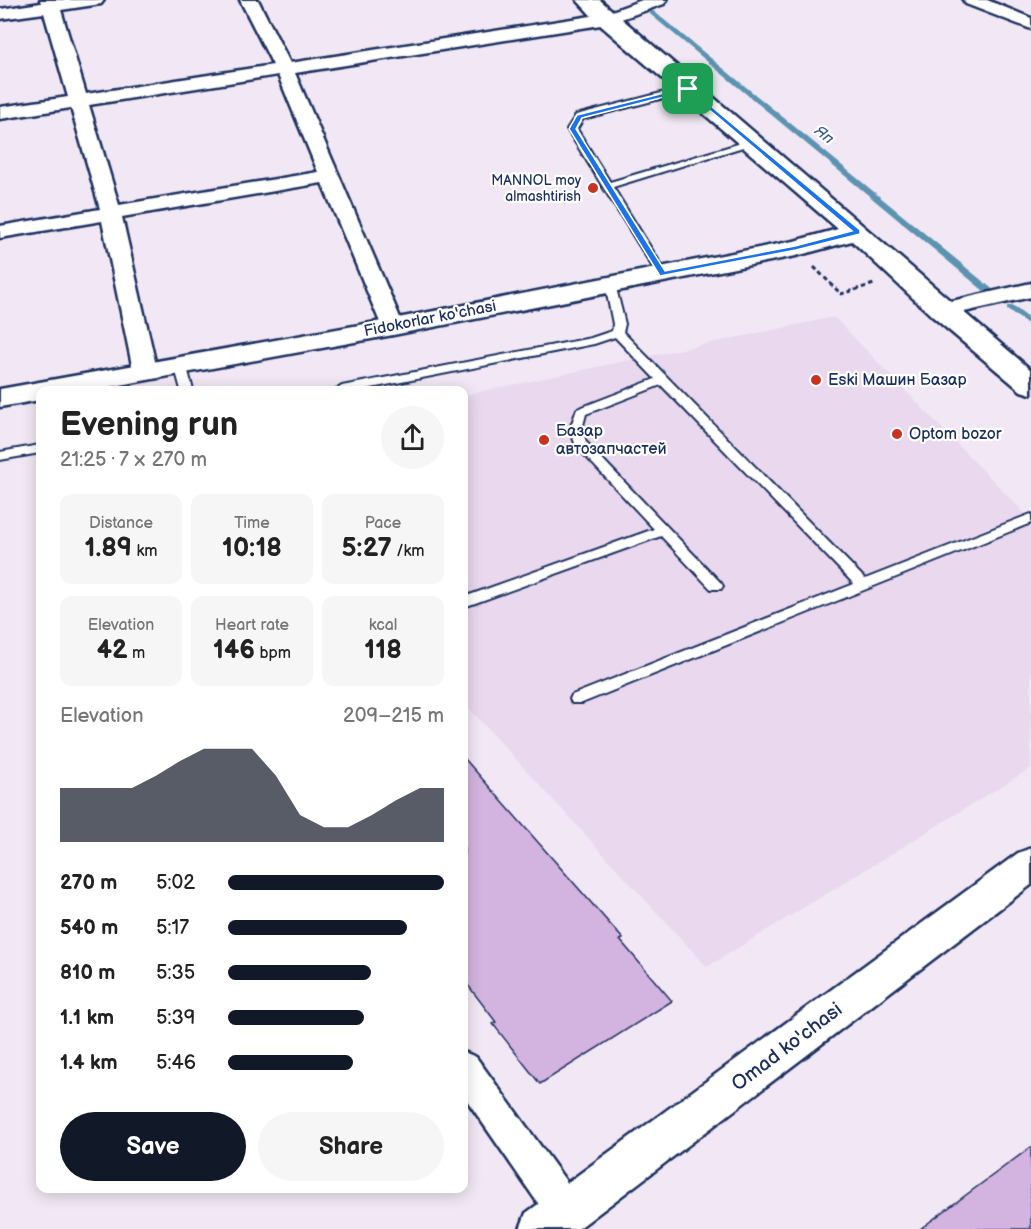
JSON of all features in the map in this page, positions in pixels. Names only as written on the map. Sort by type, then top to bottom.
[{"type":"main road","points":[[588,0],[607,19],[857,232],[942,310],[1031,385]]},
{"type":"main road","name":"Fidokorlar ko'chasi","points":[[62,386],[145,370],[183,377],[393,327],[795,248],[857,232]]},
{"type":"main road","name":"Fidokorlar ko'chasi","points":[[0,398],[36,391]]},
{"type":"main road","name":"Omad ko'chasi","points":[[554,1221],[1031,864]]},
{"type":"street","points":[[0,14],[50,3],[95,0]]},
{"type":"street","points":[[249,0],[284,68],[393,327]]},
{"type":"street","points":[[0,113],[607,19],[658,0]]},
{"type":"street","points":[[972,0],[1031,24]]},
{"type":"street","points":[[50,3],[111,213],[145,370]]},
{"type":"street","points":[[1012,16],[1031,31]]},
{"type":"street","points":[[0,232],[328,176]]},
{"type":"street","points":[[942,310],[1031,290]]},
{"type":"street","points":[[468,1075],[554,1221]]},
{"type":"lane","points":[[662,274],[609,185],[572,129],[579,117],[688,89]]},
{"type":"lane","points":[[609,185],[751,143]]},
{"type":"lane","points":[[610,284],[619,324],[617,333]]},
{"type":"lane","points":[[617,333],[862,584]]},
{"type":"lane","points":[[363,386],[594,341],[617,333]]},
{"type":"lane","points":[[663,380],[581,412],[576,429],[580,443],[716,586]]},
{"type":"lane","points":[[0,456],[36,450]]},
{"type":"lane","points":[[577,699],[1031,518]]},
{"type":"lane","points":[[468,601],[663,530]]},
{"type":"path","points":[[795,248],[842,294],[904,274]]},
{"type":"shaded area","points":[[834,317],[1031,520],[1031,768],[707,967],[468,707],[468,394]]},
{"type":"building","points":[[468,763],[623,939],[620,940],[672,1001],[540,1084],[493,1024],[496,1022],[468,985]]},
{"type":"building","points":[[1031,1147],[1031,1229],[920,1229]]},
{"type":"waterway","name":"Яп","points":[[636,0],[993,294]]},
{"type":"waterway","name":"Яп","points":[[1010,308],[1031,324]]},
{"type":"place","name":"MANNOL moy almashtirish","points":[[593,188]]},
{"type":"place","name":"Eski Машин Базар","points":[[816,380]]},
{"type":"place","name":"Optom bozor","points":[[897,434]]},
{"type":"place","name":"Базар автозапчастей","points":[[544,440]]},
{"type":"route","points":[[688,89],[857,232],[796,248],[662,274],[609,185],[572,129],[579,117],[688,89]]}]
